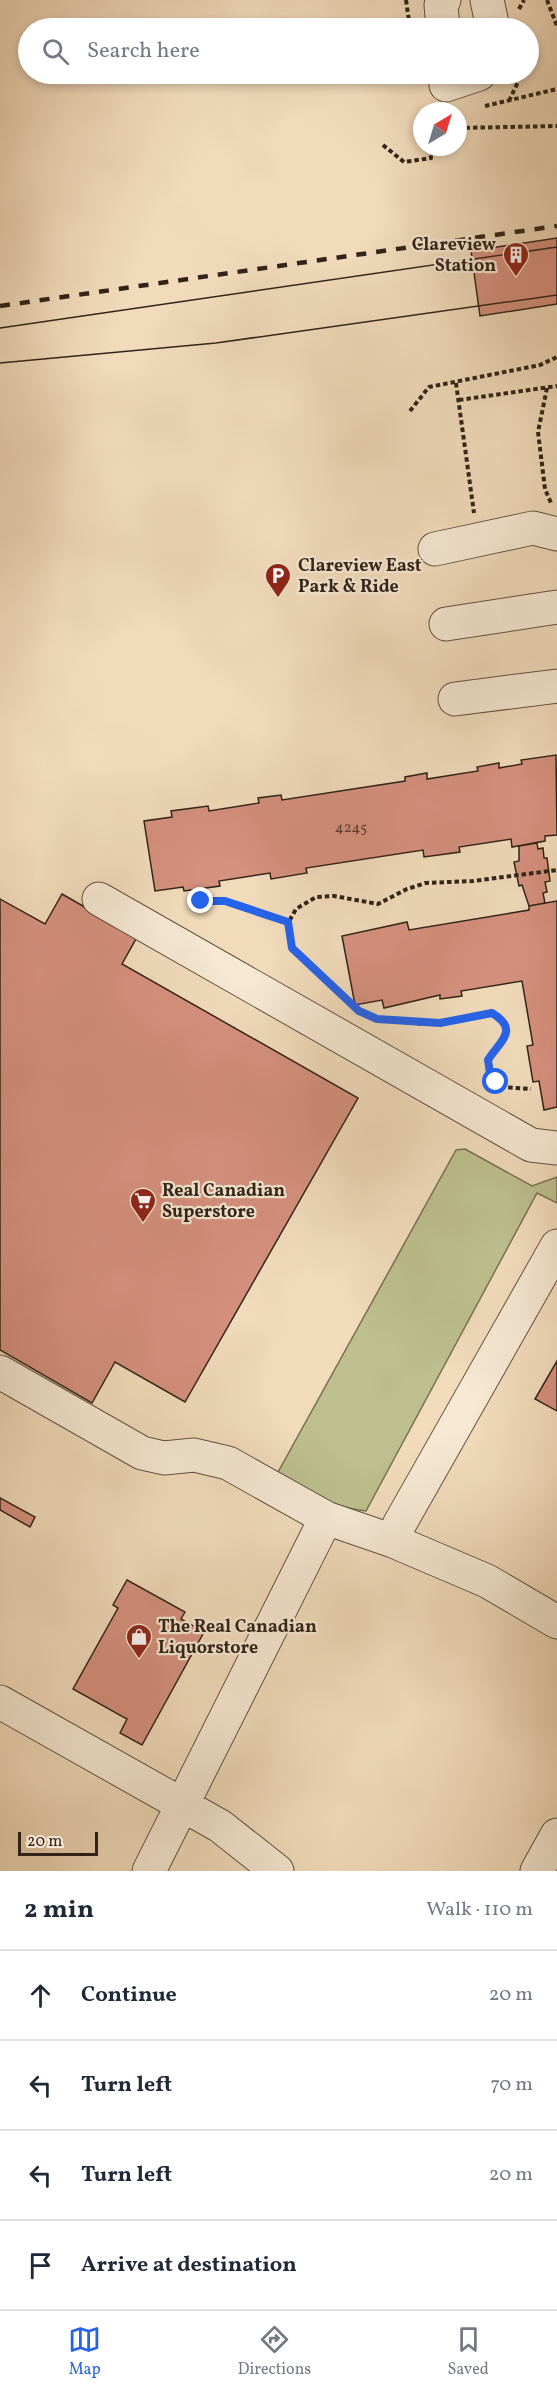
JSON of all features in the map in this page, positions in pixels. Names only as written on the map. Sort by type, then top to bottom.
[{"type":"lane","points":[[442,18],[441,5],[444,0]]},
{"type":"lane","points":[[487,0],[491,18]]},
{"type":"lane","points":[[435,549],[556,521]]},
{"type":"lane","points":[[446,624],[557,607]]},
{"type":"lane","points":[[455,699],[557,686]]},
{"type":"lane","points":[[99,899],[531,1145],[557,1148]]},
{"type":"lane","points":[[393,1541],[399,1525],[464,1406],[557,1246]]},
{"type":"lane","points":[[0,1372],[142,1453],[164,1458],[194,1455],[228,1463],[326,1518],[393,1541],[487,1581],[557,1622]]},
{"type":"lane","points":[[149,1871],[326,1518]]},
{"type":"lane","points":[[0,1702],[220,1826],[277,1871]]},
{"type":"lane","points":[[537,1871],[557,1835]]},
{"type":"path","points":[[406,0],[409,18]]},
{"type":"path","points":[[548,0],[557,26]]},
{"type":"path","points":[[508,102],[517,84]]},
{"type":"path","points":[[477,107],[508,102],[557,89]]},
{"type":"path","points":[[467,128],[557,126]]},
{"type":"path","points":[[383,145],[405,162],[431,158],[431,156]]},
{"type":"path","points":[[410,411],[429,387],[540,365],[557,357]]},
{"type":"path","points":[[456,383],[474,513]]},
{"type":"path","points":[[459,400],[557,386]]},
{"type":"path","points":[[547,388],[538,432],[544,489],[556,521]]},
{"type":"path","points":[[531,1089],[503,1087],[490,1073],[488,1060],[504,1040],[506,1029],[503,1020],[492,1013],[440,1023],[377,1019],[359,1011],[292,948],[288,922],[296,909],[316,897],[334,896],[378,904],[406,889],[426,883],[473,881],[557,870]]},
{"type":"path","points":[[197,902],[225,901],[288,922]]},
{"type":"green space","points":[[465,1149],[532,1186],[557,1177],[557,1203],[537,1193],[366,1511],[342,1506],[309,1492],[277,1474],[456,1150]]},
{"type":"building","name":"Clareview Station","points":[[557,238],[557,304],[480,316],[471,251]]},
{"type":"building","points":[[556,755],[557,835],[545,836],[545,841],[512,847],[511,839],[459,847],[460,852],[424,857],[423,850],[306,868],[307,873],[271,879],[270,873],[219,881],[220,886],[184,891],[183,887],[155,891],[144,821],[172,817],[171,811],[208,806],[209,811],[259,803],[258,798],[281,795],[282,800],[405,781],[405,777],[427,773],[427,779],[478,771],[477,767],[499,763],[499,768],[522,764],[521,760]]},
{"type":"building","points":[[537,843],[538,849],[543,848],[544,858],[547,858],[550,881],[545,882],[547,892],[543,893],[545,903],[529,906],[522,885],[519,886],[514,862],[519,861],[519,846]]},
{"type":"building","name":"Real Canadian Superstore","points":[[62,894],[137,937],[122,964],[358,1098],[185,1402],[115,1362],[92,1403],[0,1350],[0,899],[45,924]]},
{"type":"building","points":[[557,901],[557,1107],[544,1110],[539,1081],[533,1082],[527,1046],[533,1045],[522,981],[461,991],[462,996],[440,999],[440,995],[384,1008],[382,1000],[355,1005],[342,936],[407,922],[409,930],[529,910],[529,906]]},
{"type":"building","points":[[557,1361],[557,1411],[535,1399]]},
{"type":"building","points":[[0,1498],[35,1517],[30,1527],[0,1510]]},
{"type":"building","name":"The Real Canadian Liquorstore","points":[[127,1580],[185,1612],[181,1619],[204,1632],[142,1745],[120,1733],[127,1719],[73,1689],[118,1608],[113,1605]]},
{"type":"tram line","points":[[0,328],[557,247]]},
{"type":"tram line","points":[[0,363],[216,343],[557,295]]},
{"type":"railway","points":[[0,306],[557,226]]},
{"type":"place","name":"Clareview Station","points":[[516,278]]},
{"type":"place","name":"Clareview East Park & Ride","points":[[278,599]]},
{"type":"place","name":"Real Canadian Superstore","points":[[143,1224]]},
{"type":"place","name":"The Real Canadian Liquorstore","points":[[139,1660]]},
{"type":"route","points":[[201,901],[225,901],[246,906],[288,922],[292,948],[359,1011],[377,1019],[424,1024],[492,1013],[503,1020],[506,1029],[504,1040],[488,1060],[490,1073],[496,1082]]}]
